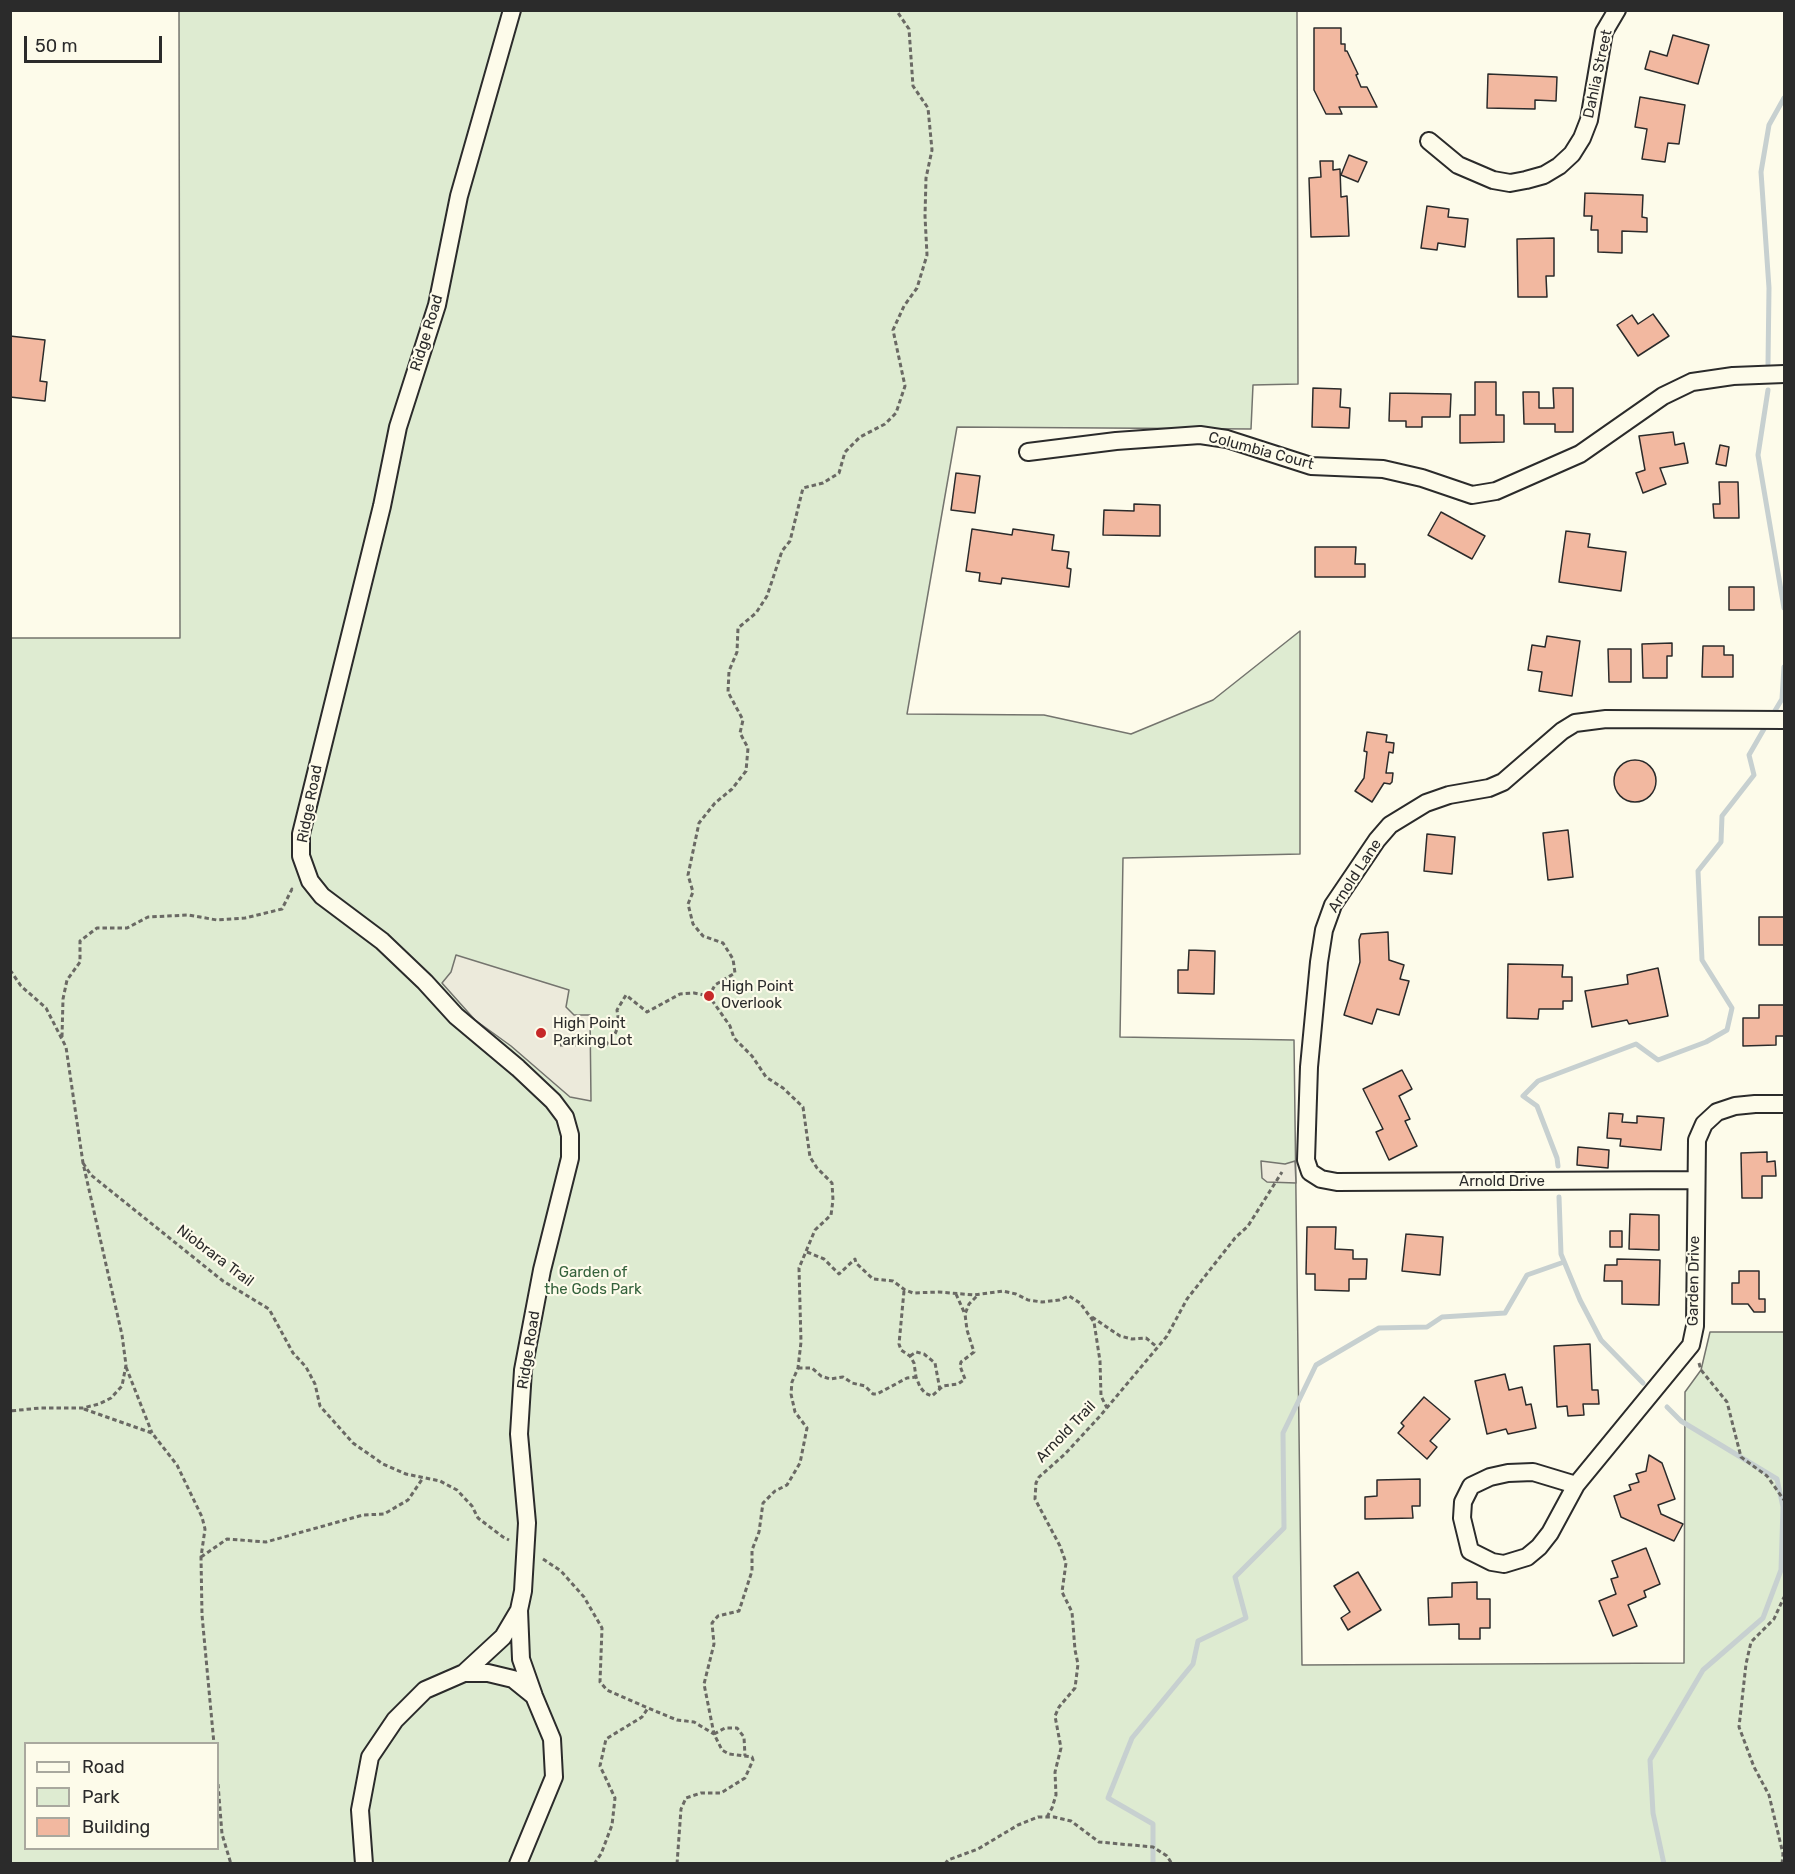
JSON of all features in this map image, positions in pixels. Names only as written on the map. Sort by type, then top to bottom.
[{"type":"street","name":"Ridge Road","points":[[512,10],[459,196],[437,305],[398,427],[382,506],[301,834],[301,856],[310,881],[322,896],[382,941],[425,982],[456,1016],[553,1101],[565,1117],[570,1135],[570,1158],[542,1270],[523,1370],[519,1434],[527,1523],[523,1591],[519,1610],[521,1659],[552,1738],[554,1777],[518,1863]]},
{"type":"street","name":"Dahlia Street","points":[[1429,141],[1458,165],[1493,180],[1510,183],[1526,180],[1544,175],[1559,166],[1572,154],[1589,120],[1604,32],[1617,10]]},
{"type":"street","name":"Columbia Court","points":[[1028,452],[1116,441],[1200,435],[1227,439],[1311,466],[1383,469],[1422,478],[1472,495],[1496,491],[1580,454],[1663,396],[1692,382],[1733,376],[1785,374]]},
{"type":"street","name":"Arnold Lane","points":[[1310,1172],[1306,1160],[1309,1067],[1324,930],[1333,905],[1377,840],[1390,825],[1426,803],[1449,795],[1489,788],[1503,782],[1562,731],[1575,723],[1606,719],[1785,720]]},
{"type":"street","name":"Garden Drive","points":[[1576,1485],[1533,1472],[1508,1473],[1490,1477],[1471,1486],[1463,1502],[1462,1518],[1470,1551],[1492,1562],[1504,1564],[1527,1557],[1539,1547],[1550,1533],[1576,1485],[1691,1345],[1695,1326],[1697,1140],[1704,1124],[1717,1112],[1735,1106],[1785,1104]]},
{"type":"street","name":"Arnold Drive","points":[[1310,1172],[1321,1179],[1337,1182],[1695,1180]]},
{"type":"street","name":"Ridge Road","points":[[464,1673],[503,1636],[519,1610]]},
{"type":"street","points":[[364,1863],[360,1810],[370,1757],[395,1720],[425,1690],[464,1673],[488,1673],[513,1679],[534,1696]]},
{"type":"path","points":[[709,996],[715,985],[735,973],[733,959],[723,944],[703,936],[693,924],[688,904],[693,892],[688,875],[699,823],[746,771],[748,748],[741,732],[743,720],[728,692],[729,671],[737,652],[738,628],[756,613],[767,596],[782,551],[790,541],[804,488],[823,483],[839,473],[845,452],[860,437],[885,424],[896,412],[905,386],[893,330],[904,306],[917,288],[927,255],[926,178],[932,150],[928,108],[913,86],[909,29],[896,10]]},
{"type":"path","points":[[62,1039],[63,999],[67,980],[80,962],[80,941],[97,928],[127,928],[148,917],[188,915],[217,920],[245,918],[282,909],[292,890],[298,891]]},
{"type":"path","points":[[10,970],[21,986],[46,1008],[66,1047],[83,1163],[122,1335],[126,1365],[152,1433],[177,1465],[205,1529],[201,1557],[202,1615],[214,1742]]},
{"type":"path","points":[[560,1045],[607,1044],[615,1035],[619,1024],[617,1010],[626,995],[647,1012],[680,994],[694,993],[709,996],[730,1026],[734,1038],[752,1056],[766,1077],[783,1088],[803,1107],[810,1157],[832,1183],[831,1215],[815,1230],[800,1268],[801,1342],[798,1368],[792,1382],[791,1394],[795,1412],[807,1428],[800,1462],[787,1485],[775,1491],[763,1503],[759,1532],[752,1550],[752,1571],[739,1611],[718,1616],[712,1623],[714,1644],[704,1684],[714,1734],[722,1750],[729,1754],[752,1757],[753,1760],[745,1778],[721,1793],[701,1793],[686,1798],[681,1809],[677,1863]]},
{"type":"path","name":"Niobrara Trail","points":[[83,1163],[91,1175],[223,1281],[269,1309],[293,1353],[306,1367],[315,1384],[320,1406],[353,1443],[383,1464],[423,1478],[440,1481],[457,1490],[472,1506],[478,1518],[489,1527],[503,1537],[526,1546],[561,1571],[584,1597],[602,1628],[600,1682],[607,1690],[648,1708]]},
{"type":"path","name":"Arnold Trail","points":[[1047,1817],[1056,1795],[1055,1772],[1061,1748],[1055,1716],[1059,1707],[1075,1688],[1078,1664],[1072,1612],[1062,1592],[1066,1563],[1060,1546],[1035,1500],[1039,1478],[1065,1454],[1107,1408],[1167,1335],[1187,1299],[1235,1238],[1248,1226],[1282,1172]]},
{"type":"path","points":[[806,1252],[819,1255],[839,1274],[855,1260],[873,1279],[893,1281],[903,1289],[919,1294],[1011,1292],[1028,1300],[1042,1302],[1069,1296],[1091,1316],[1120,1335],[1132,1340],[1146,1338],[1157,1347]]},
{"type":"path","points":[[903,1289],[898,1340],[901,1350],[910,1356],[914,1363],[916,1377],[922,1390],[928,1395],[935,1395],[943,1386],[952,1386],[962,1382],[965,1375],[960,1366],[961,1362],[974,1352],[965,1314],[956,1294]]},
{"type":"path","points":[[965,1314],[969,1304],[979,1294]]},
{"type":"path","points":[[1091,1316],[1096,1330],[1100,1361],[1101,1396],[1107,1408]]},
{"type":"path","points":[[1691,1345],[1701,1370],[1727,1402],[1741,1457],[1767,1476],[1785,1500]]},
{"type":"path","points":[[910,1356],[916,1352],[924,1354],[934,1363],[940,1390]]},
{"type":"path","points":[[10,1411],[83,1408],[99,1404],[111,1398],[122,1386],[126,1365]]},
{"type":"path","points":[[798,1368],[812,1368],[821,1376],[830,1379],[843,1377],[852,1383],[865,1386],[873,1394],[878,1394],[907,1378],[916,1377]]},
{"type":"path","points":[[83,1408],[152,1433]]},
{"type":"path","points":[[201,1557],[227,1539],[266,1542],[363,1515],[384,1514],[408,1500],[423,1478]]},
{"type":"path","points":[[1782,1863],[1783,1854],[1769,1795],[1754,1767],[1739,1727],[1746,1664],[1751,1642],[1774,1619],[1785,1597]]},
{"type":"path","points":[[594,1863],[601,1854],[612,1825],[615,1798],[600,1766],[606,1739],[642,1717],[648,1708],[677,1720],[694,1722],[714,1734]]},
{"type":"path","points":[[714,1734],[725,1728],[737,1728],[744,1737],[745,1756]]},
{"type":"path","points":[[219,1796],[222,1834],[231,1863]]},
{"type":"path","points":[[945,1863],[978,1849],[1018,1825],[1038,1817],[1071,1821],[1099,1842],[1153,1847],[1167,1856],[1172,1863]]},
{"type":"green space","name":"Garden of the Gods Park","points":[[179,11],[1297,11],[1298,384],[1253,385],[1251,429],[957,427],[907,714],[1044,715],[1131,734],[1213,700],[1300,631],[1300,854],[1123,858],[1120,1037],[1294,1040],[1302,1665],[1684,1663],[1685,1392],[1701,1370],[1710,1332],[1784,1332],[1784,1863],[11,1863],[10,638],[180,638]]},
{"type":"shaded area","name":"High Point Parking Lot","points":[[456,955],[569,990],[566,1007],[574,1015],[590,1015],[591,1101],[570,1097],[511,1046],[475,1020],[442,983],[451,972]]},
{"type":"shaded area","points":[[1261,1161],[1285,1164],[1295,1161],[1296,1183],[1267,1182],[1262,1178]]},
{"type":"building","points":[[1314,28],[1341,28],[1341,44],[1345,44],[1345,51],[1358,74],[1356,75],[1361,87],[1367,87],[1377,107],[1339,107],[1342,114],[1326,114],[1314,90]]},
{"type":"building","points":[[1673,35],[1709,45],[1698,84],[1645,69],[1650,51],[1667,56]]},
{"type":"building","points":[[1488,74],[1557,77],[1556,101],[1535,100],[1535,109],[1487,108]]},
{"type":"building","points":[[1640,97],[1685,105],[1679,144],[1668,143],[1665,162],[1642,159],[1647,129],[1635,127]]},
{"type":"building","points":[[1349,155],[1367,162],[1358,182],[1341,175]]},
{"type":"building","points":[[1320,161],[1333,161],[1333,170],[1340,169],[1341,197],[1347,196],[1349,236],[1311,237],[1309,178],[1321,177]]},
{"type":"building","points":[[1585,193],[1643,195],[1642,217],[1647,218],[1647,232],[1622,231],[1622,253],[1598,252],[1598,230],[1591,230],[1592,216],[1584,216]]},
{"type":"building","points":[[1427,206],[1449,209],[1448,217],[1468,219],[1465,247],[1438,243],[1437,250],[1421,248]]},
{"type":"building","points":[[1554,238],[1554,276],[1546,276],[1547,297],[1518,297],[1517,239]]},
{"type":"building","points":[[1653,314],[1669,336],[1638,356],[1617,325],[1632,315],[1638,324]]},
{"type":"building","points":[[10,336],[45,340],[40,381],[47,382],[45,401],[10,397]]},
{"type":"building","points":[[1475,382],[1496,382],[1496,415],[1504,415],[1504,442],[1460,443],[1460,415],[1475,415]]},
{"type":"building","points":[[1313,388],[1341,389],[1340,407],[1350,408],[1349,428],[1312,427]]},
{"type":"building","points":[[1553,388],[1573,388],[1573,432],[1555,432],[1555,424],[1524,424],[1523,392],[1539,392],[1539,408],[1554,408]]},
{"type":"building","points":[[1390,393],[1451,394],[1450,417],[1422,417],[1422,427],[1406,427],[1406,421],[1389,421]]},
{"type":"building","points":[[1673,432],[1675,445],[1684,443],[1688,463],[1660,468],[1666,484],[1643,493],[1636,473],[1645,470],[1639,436]]},
{"type":"building","points":[[1720,445],[1729,447],[1726,466],[1716,464]]},
{"type":"building","points":[[956,473],[980,476],[975,513],[951,510]]},
{"type":"building","points":[[1719,482],[1738,482],[1739,518],[1714,518],[1713,504],[1720,504]]},
{"type":"building","points":[[1134,504],[1160,505],[1160,536],[1103,535],[1104,510],[1134,511]]},
{"type":"building","points":[[1441,512],[1485,536],[1472,559],[1428,535]]},
{"type":"building","points":[[972,529],[1012,535],[1013,529],[1054,535],[1052,550],[1069,552],[1067,568],[1071,569],[1069,587],[1002,578],[1001,584],[979,581],[980,573],[966,571]]},
{"type":"building","points":[[1566,531],[1590,534],[1588,547],[1626,552],[1621,591],[1559,582]]},
{"type":"building","points":[[1315,547],[1356,547],[1355,564],[1365,564],[1365,577],[1315,577]]},
{"type":"building","points":[[1729,587],[1754,587],[1754,610],[1729,610]]},
{"type":"building","points":[[1547,636],[1580,641],[1572,696],[1539,691],[1542,672],[1528,670],[1532,645],[1545,647]]},
{"type":"building","points":[[1672,643],[1672,656],[1667,656],[1667,678],[1643,678],[1642,644]]},
{"type":"building","points":[[1703,646],[1724,646],[1724,655],[1733,655],[1733,677],[1702,677]]},
{"type":"building","points":[[1608,649],[1631,649],[1631,682],[1609,682]]},
{"type":"building","points":[[1367,732],[1387,735],[1386,742],[1394,743],[1393,753],[1389,752],[1386,773],[1393,773],[1392,782],[1384,783],[1372,802],[1355,791],[1364,778]]},
{"type":"building","points":[[1635,760],[1650,766],[1656,781],[1650,796],[1635,802],[1620,796],[1614,781],[1620,766]]},
{"type":"building","points":[[1568,830],[1573,877],[1548,880],[1543,833]]},
{"type":"building","points":[[1427,834],[1455,837],[1452,874],[1424,871]]},
{"type":"building","points":[[1759,917],[1784,917],[1784,945],[1759,945]]},
{"type":"building","points":[[1388,932],[1389,960],[1404,965],[1400,979],[1409,981],[1399,1015],[1377,1009],[1372,1024],[1344,1015],[1360,962],[1361,934]]},
{"type":"building","points":[[1189,950],[1215,951],[1214,994],[1178,993],[1178,970],[1188,970]]},
{"type":"building","points":[[1508,964],[1563,965],[1562,977],[1572,977],[1572,1001],[1563,1001],[1563,1009],[1539,1009],[1538,1019],[1507,1018]]},
{"type":"building","points":[[1658,968],[1668,1016],[1629,1024],[1627,1020],[1592,1027],[1585,991],[1628,984],[1627,975]]},
{"type":"building","points":[[1759,1005],[1784,1005],[1784,1036],[1776,1036],[1776,1045],[1743,1046],[1743,1018],[1759,1018]]},
{"type":"building","points":[[1402,1070],[1412,1089],[1399,1096],[1410,1119],[1405,1121],[1417,1146],[1389,1160],[1376,1132],[1383,1129],[1363,1089]]},
{"type":"building","points":[[1609,1113],[1623,1114],[1622,1122],[1637,1123],[1637,1116],[1664,1118],[1661,1150],[1620,1146],[1621,1139],[1607,1138]]},
{"type":"building","points":[[1578,1147],[1609,1150],[1608,1168],[1577,1165]]},
{"type":"building","points":[[1767,1152],[1767,1162],[1775,1161],[1776,1176],[1762,1176],[1762,1198],[1742,1198],[1741,1153]]},
{"type":"building","points":[[1630,1214],[1659,1215],[1659,1250],[1629,1249]]},
{"type":"building","points":[[1307,1227],[1336,1227],[1335,1249],[1353,1250],[1353,1259],[1367,1259],[1366,1279],[1349,1279],[1349,1291],[1315,1290],[1315,1274],[1306,1274]]},
{"type":"building","points":[[1610,1231],[1622,1231],[1622,1247],[1610,1247]]},
{"type":"building","points":[[1406,1234],[1443,1237],[1440,1275],[1402,1271]]},
{"type":"building","points":[[1617,1259],[1660,1260],[1659,1305],[1622,1304],[1622,1281],[1604,1281],[1605,1265],[1617,1265]]},
{"type":"building","points":[[1739,1271],[1759,1271],[1759,1299],[1765,1299],[1765,1312],[1754,1312],[1748,1304],[1732,1304],[1732,1283],[1739,1283]]},
{"type":"building","points":[[1590,1344],[1592,1390],[1598,1390],[1599,1404],[1583,1404],[1584,1415],[1568,1416],[1567,1406],[1557,1407],[1554,1346]]},
{"type":"building","points":[[1505,1374],[1509,1390],[1522,1387],[1526,1405],[1531,1404],[1536,1428],[1508,1434],[1506,1429],[1487,1434],[1475,1381]]},
{"type":"building","points":[[1424,1397],[1450,1419],[1430,1441],[1437,1447],[1427,1459],[1398,1433],[1404,1426],[1401,1423]]},
{"type":"building","points":[[1649,1455],[1662,1463],[1675,1499],[1658,1505],[1661,1514],[1683,1524],[1674,1541],[1621,1517],[1614,1496],[1631,1490],[1629,1485],[1639,1482],[1636,1474],[1646,1471]]},
{"type":"building","points":[[1420,1479],[1420,1506],[1412,1506],[1413,1518],[1365,1519],[1365,1497],[1377,1496],[1377,1480]]},
{"type":"building","points":[[1646,1548],[1660,1584],[1644,1591],[1646,1597],[1628,1605],[1637,1626],[1613,1636],[1599,1601],[1616,1594],[1611,1579],[1618,1577],[1612,1561]]},
{"type":"building","points":[[1358,1572],[1381,1610],[1348,1630],[1341,1618],[1350,1612],[1334,1586]]},
{"type":"building","points":[[1477,1582],[1477,1599],[1490,1599],[1490,1628],[1480,1628],[1480,1639],[1459,1639],[1459,1624],[1429,1625],[1428,1598],[1452,1597],[1452,1583]]},
{"type":"waterway","points":[[1768,364],[1769,288],[1761,172],[1769,125],[1784,98]]},
{"type":"waterway","points":[[1768,390],[1758,455],[1784,608]]},
{"type":"waterway","points":[[1773,714],[1782,699],[1784,667]]},
{"type":"waterway","points":[[1558,1166],[1537,1106],[1523,1096],[1538,1081],[1636,1044],[1658,1060],[1706,1042],[1727,1030],[1732,1008],[1702,960],[1698,871],[1721,842],[1722,816],[1754,775],[1749,755],[1764,729]]},
{"type":"waterway","points":[[1559,1197],[1561,1254],[1580,1300],[1601,1340],[1643,1383]]},
{"type":"waterway","points":[[1153,1864],[1153,1824],[1108,1798],[1132,1738],[1193,1664],[1198,1641],[1246,1618],[1235,1577],[1284,1528],[1283,1433],[1316,1365],[1379,1328],[1427,1327],[1442,1317],[1505,1313],[1527,1275],[1564,1262]]},
{"type":"waterway","points":[[1664,1864],[1653,1813],[1650,1760],[1703,1670],[1763,1618],[1781,1570],[1783,1507],[1777,1479],[1681,1421],[1667,1407]]},
{"type":"place","name":"High Point Overlook","points":[[709,996]]},
{"type":"place","name":"High Point Parking Lot","points":[[541,1033]]}]
